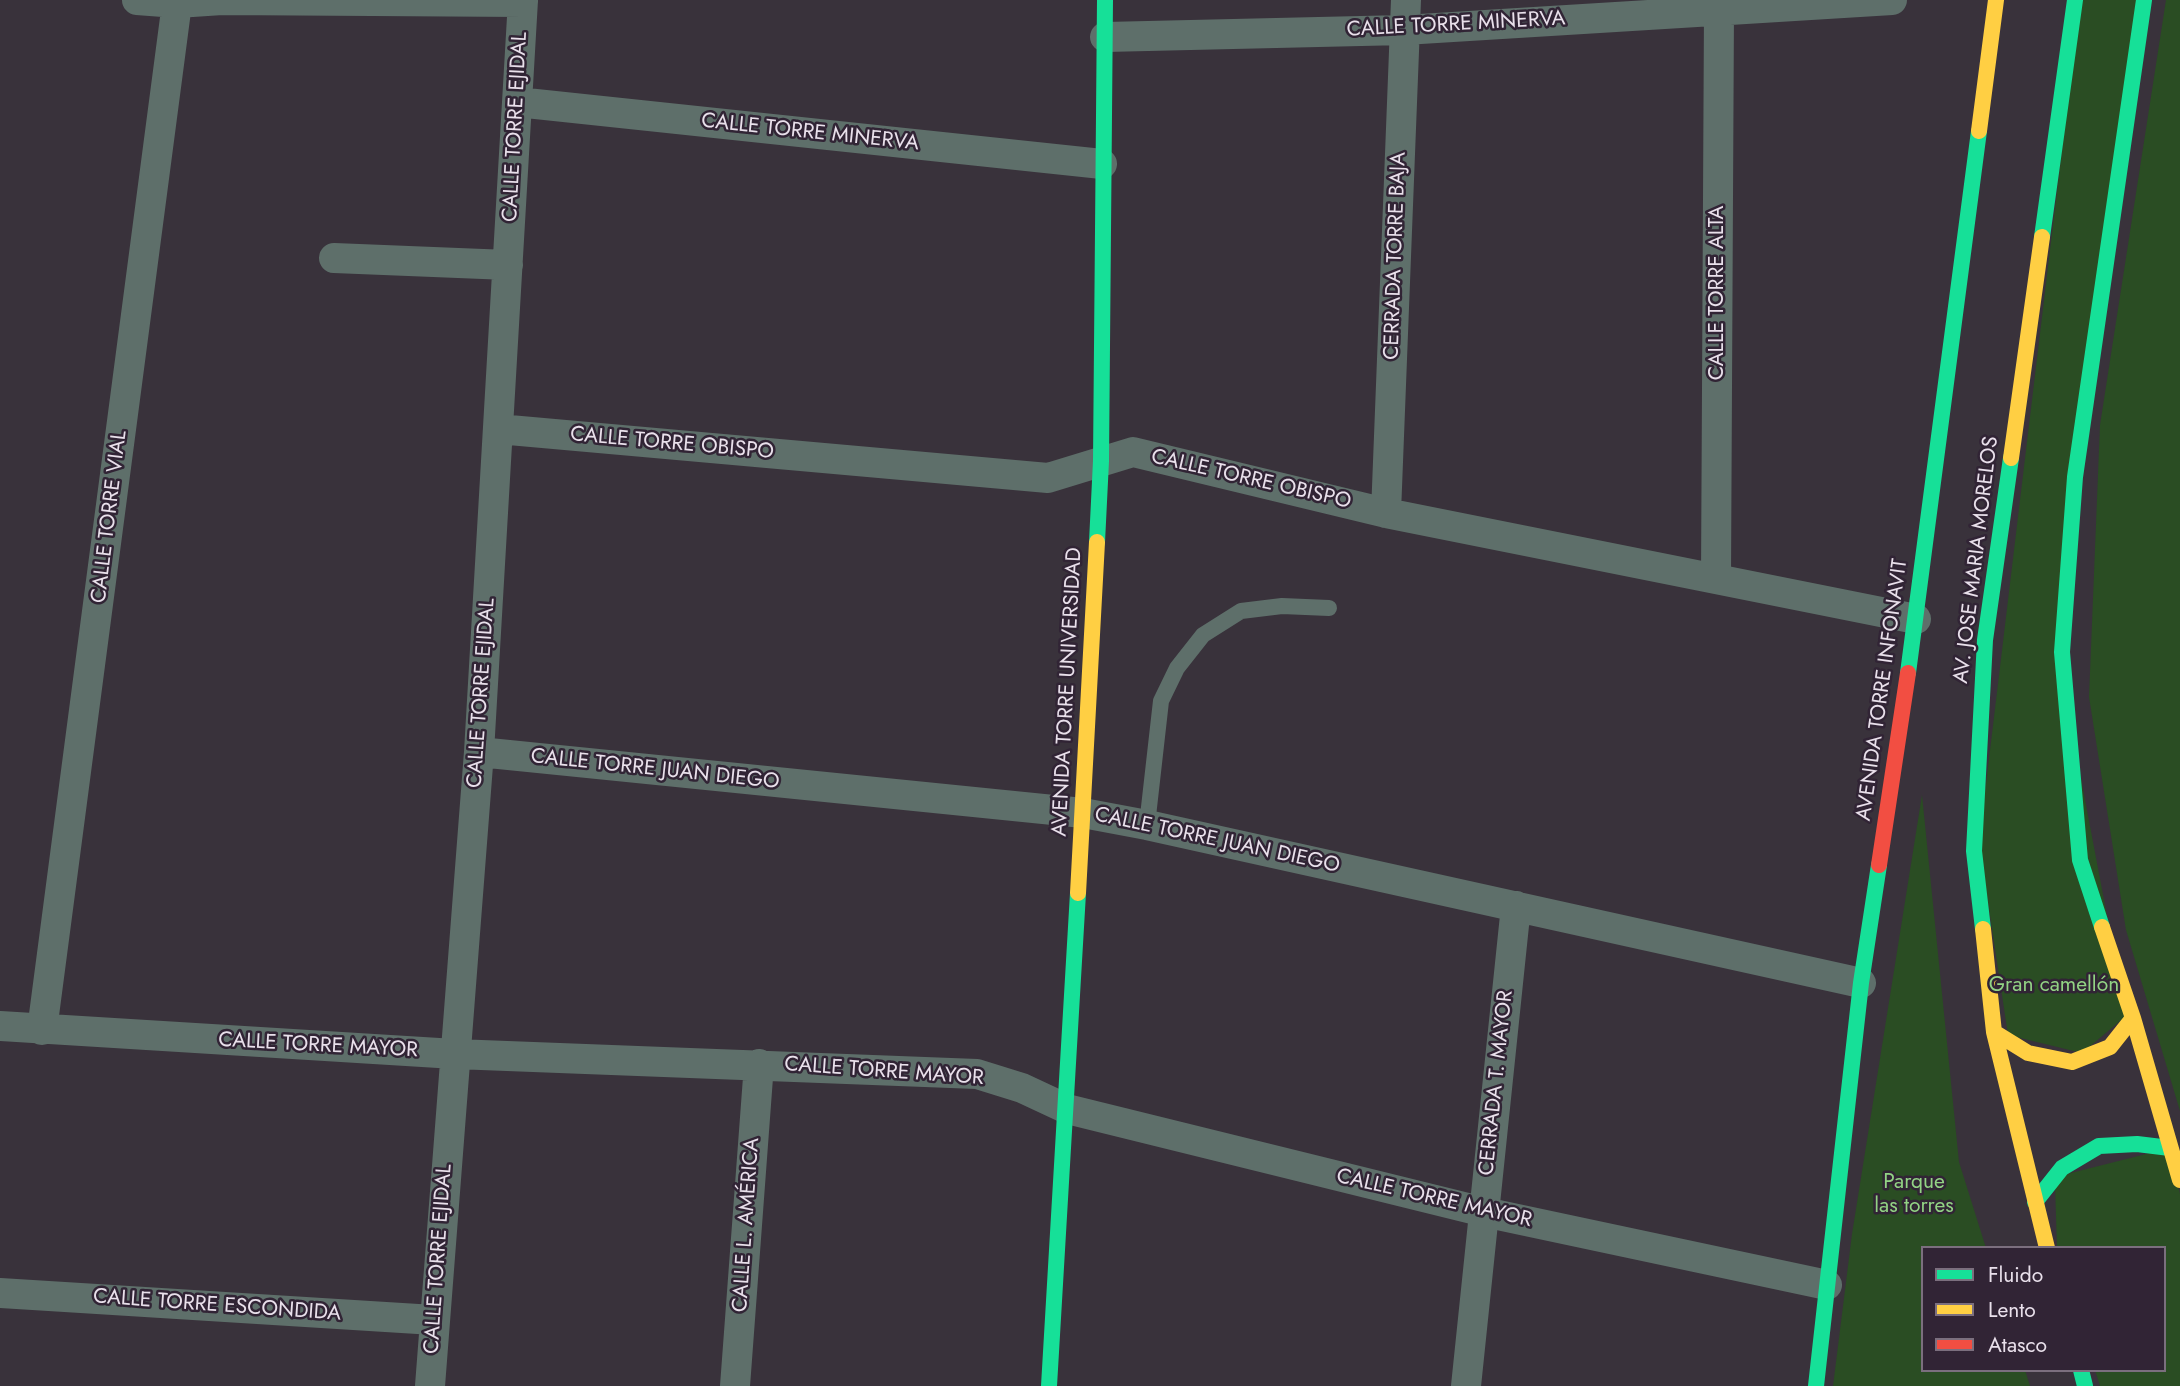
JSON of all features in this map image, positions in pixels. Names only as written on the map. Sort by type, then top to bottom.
[{"type":"main road","name":"AVENIDA TORRE UNIVERSIDAD","points":[[1049,1386],[1067,1109],[1101,461],[1105,0]]},
{"type":"main road","name":"AVENIDA TORRE INFONAVIT","points":[[1816,1386],[1861,983],[1916,619],[1996,0]]},
{"type":"main road","name":"AV. JOSE MARIA MORELOS","points":[[2047,1246],[1994,1032],[1974,851],[1985,640],[2075,0]]},
{"type":"main road","points":[[2144,0],[2075,477],[2062,652],[2080,860],[2133,1018],[2180,1180]]},
{"type":"main road","points":[[1994,1032],[2028,1053],[2072,1062],[2110,1047],[2133,1018]]},
{"type":"main road","points":[[2035,1202],[2062,1168],[2099,1146],[2137,1144],[2170,1148]]},
{"type":"street","points":[[137,0],[177,3],[222,0],[523,1]]},
{"type":"street","name":"CERRADA TORRE BAJA","points":[[1386,513],[1406,0]]},
{"type":"street","name":"CALLE TORRE MINERVA","points":[[1105,37],[1404,30],[1892,0]]},
{"type":"street","name":"CALLE TORRE EJIDAL","points":[[430,1386],[479,752],[523,1]]},
{"type":"street","name":"CALLE TORRE VIAL","points":[[42,1030],[177,3]]},
{"type":"street","name":"CALLE TORRE ALTA","points":[[1716,577],[1719,9]]},
{"type":"street","name":"CALLE TORRE MINERVA","points":[[517,102],[1102,164]]},
{"type":"street","points":[[334,258],[508,265]]},
{"type":"street","name":"CALLE TORRE OBISPO","points":[[498,429],[1048,478],[1133,452],[1386,513],[1916,619]]},
{"type":"street","name":"CALLE TORRE JUAN DIEGO","points":[[479,752],[1083,813],[1861,983]]},
{"type":"street","name":"CERRADA T. MAYOR","points":[[1465,1386],[1516,906]]},
{"type":"street","name":"CALLE TORRE MAYOR","points":[[0,1026],[455,1054],[976,1074],[1022,1088],[1067,1109],[1483,1212],[1827,1285]]},
{"type":"street","name":"CALLE L. AMÉRICA","points":[[735,1386],[760,1065]]},
{"type":"street","name":"CALLE TORRE ESCONDIDA","points":[[0,1293],[434,1320]]},
{"type":"lane","points":[[1147,825],[1161,701],[1177,668],[1203,635],[1241,611],[1282,606],[1329,608]]},
{"type":"green space","name":"Gran camellón","points":[[2080,0],[2139,0],[2057,652],[2126,1016],[2082,1053],[2008,1035],[1979,842]]},
{"type":"green space","points":[[2166,0],[2180,0],[2180,1111],[2126,930],[2089,697],[2100,425]]},
{"type":"green space","name":"Parque las torres","points":[[1922,795],[1959,1162],[1985,1246],[1921,1246],[1921,1372],[2026,1372],[2030,1386],[1833,1386],[1852,1234]]},
{"type":"green space","points":[[2170,1148],[2180,1194],[2180,1386],[2100,1386],[2096,1372],[2166,1372],[2166,1246],[2057,1246],[2055,1184],[2063,1175]]},
{"type":"traffic: fast","points":[[1097,542],[1101,461],[1105,0]]},
{"type":"traffic: fast","points":[[2042,237],[2075,0]]},
{"type":"traffic: fast","points":[[2102,927],[2080,860],[2062,652],[2075,477],[2144,0]]},
{"type":"traffic: fast","points":[[1908,673],[1979,131]]},
{"type":"traffic: fast","points":[[1983,929],[1974,851],[1985,640],[2011,458]]},
{"type":"traffic: fast","points":[[1816,1386],[1861,983],[1879,865]]},
{"type":"traffic: fast","points":[[1049,1386],[1078,893]]},
{"type":"traffic: fast","points":[[2035,1202],[2062,1168],[2099,1146],[2137,1144],[2170,1148]]},
{"type":"traffic: fast","points":[[2082,1372],[2085,1386]]},
{"type":"traffic: slow","points":[[1979,131],[1996,0]]},
{"type":"traffic: slow","points":[[2011,458],[2042,237]]},
{"type":"traffic: slow","points":[[1078,893],[1097,542]]},
{"type":"traffic: slow","points":[[2102,927],[2133,1018],[2180,1180]]},
{"type":"traffic: slow","points":[[1983,929],[1994,1032],[2047,1246]]},
{"type":"traffic: slow","points":[[1994,1032],[2028,1053],[2072,1062],[2110,1047],[2133,1018]]},
{"type":"traffic: jam","points":[[1879,865],[1908,673]]}]
